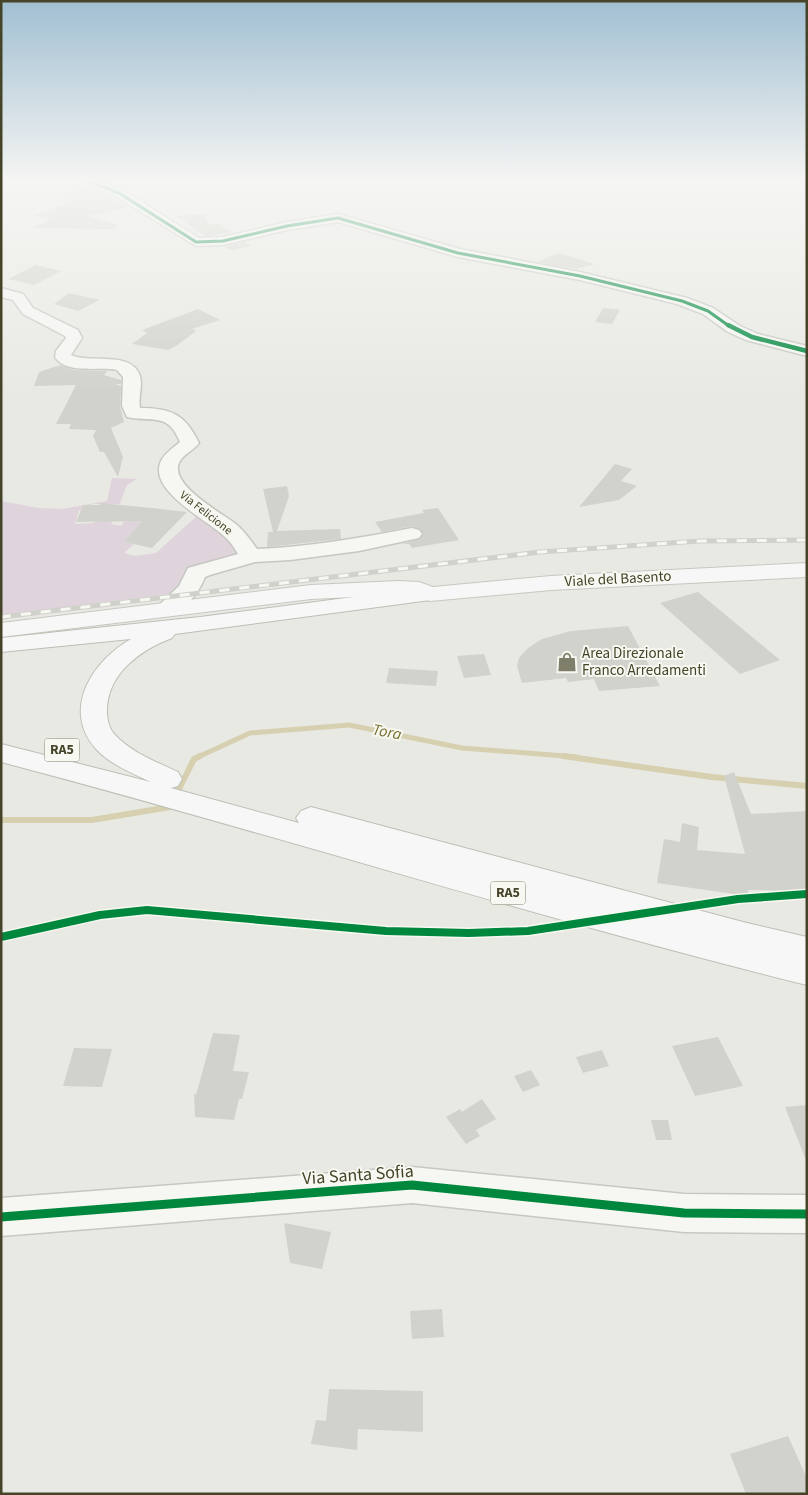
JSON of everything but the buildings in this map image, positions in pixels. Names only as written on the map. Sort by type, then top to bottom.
[{"type":"main road","name":"Viale del Basento","points":[[200,624],[430,594],[551,583],[807,570]]},
{"type":"main road","points":[[1,630],[171,604],[360,589],[412,588],[424,590],[430,594]]},
{"type":"main road","points":[[1,645],[200,624]]},
{"type":"main road","points":[[168,779],[113,749],[99,733],[92,716],[93,699],[111,667],[125,654],[156,635],[200,624]]},
{"type":"main road","points":[[1,657],[47,645],[110,634]]},
{"type":"main road","name":"RA5","points":[[1,734],[116,774],[550,905],[735,955],[807,971]]},
{"type":"main road","name":"RA5","points":[[1,753],[116,774],[168,779],[724,930],[807,950]]},
{"type":"street","points":[[454,252],[580,276],[682,301],[713,313],[738,332],[807,351]]},
{"type":"street","name":"Via Felicione","points":[[1,292],[18,297],[28,311],[72,333],[74,338],[64,351],[63,357],[70,362],[112,364],[125,367],[132,381],[130,408],[133,413],[166,414],[175,420],[190,444],[171,460],[168,469],[169,477],[178,492],[231,530],[250,556]]},
{"type":"street","points":[[738,332],[756,332],[807,342]]},
{"type":"street","points":[[171,604],[189,589],[196,573],[210,567],[244,560],[250,556]]},
{"type":"street","name":"Via Santa Sofia","points":[[1,1217],[412,1185],[684,1212],[807,1214]]},
{"type":"lane","points":[[250,556],[290,554],[360,545],[412,534]]},
{"type":"shaded area","points":[[112,478],[137,479],[127,485],[117,511],[119,504],[92,504],[90,510],[79,510],[75,524],[114,519],[111,524],[121,526],[132,511],[146,511],[150,508],[156,508],[137,532],[133,532],[124,542],[134,544],[124,553],[134,556],[156,553],[199,514],[249,555],[206,566],[180,593],[1,615],[1,501],[39,508],[62,509],[107,501]]},
{"type":"waterway","name":"Tora","points":[[198,757],[250,733],[349,725],[462,748],[577,757]]},
{"type":"waterway","name":"Tora","points":[[563,756],[712,777],[807,786]]},
{"type":"waterway","name":"Tora","points":[[1,820],[92,820],[170,807],[194,759],[198,757]]},
{"type":"railway","points":[[1,617],[540,552],[700,541],[807,540]]},
{"type":"cycle path","points":[[454,252],[580,276],[682,301],[708,311],[734,329],[752,337],[807,351]]},
{"type":"cycle path","points":[[1,937],[100,915],[147,910],[386,931],[469,933],[528,931],[738,899],[807,894]]},
{"type":"cycle path","points":[[1,1217],[412,1185],[684,1213],[807,1214]]},
{"type":"place","name":"Area Direzionale Franco Arredamenti","points":[[567,662]]}]
